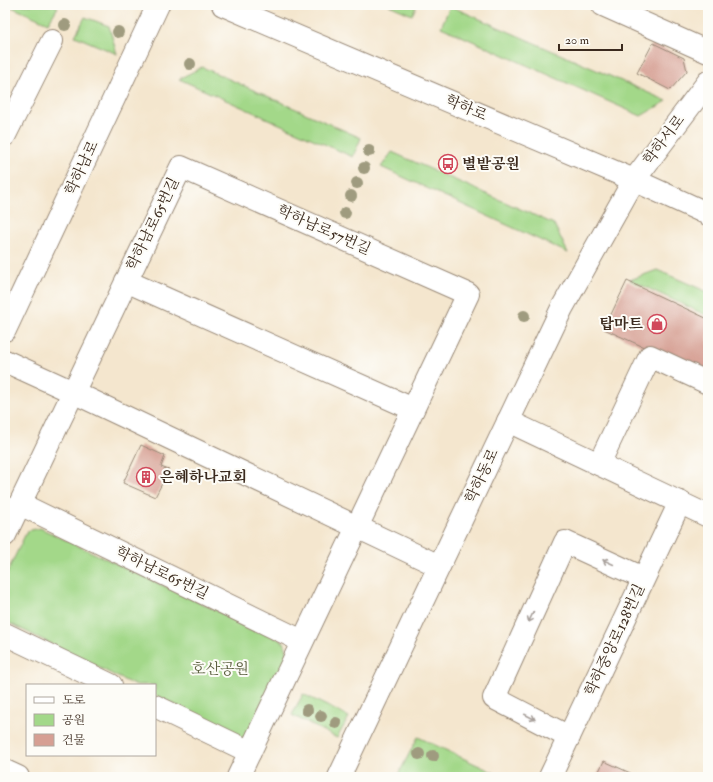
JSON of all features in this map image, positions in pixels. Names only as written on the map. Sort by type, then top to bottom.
[{"type":"street","name":"학하남로","points":[[5,330],[13,291],[158,5]]},
{"type":"street","name":"학하로","points":[[223,5],[634,180],[708,214]]},
{"type":"street","points":[[603,5],[637,11],[708,52]]},
{"type":"street","points":[[5,135],[12,103],[52,41]]},
{"type":"street","name":"학하서로","points":[[634,180],[708,82]]},
{"type":"street","name":"학하남로65번길","points":[[181,167],[20,504],[302,641]]},
{"type":"street","name":"학하남로57번길","points":[[181,167],[468,294],[413,409]]},
{"type":"street","name":"학하동로","points":[[339,777],[562,308],[634,180]]},
{"type":"street","name":"학하남로65번길","points":[[126,281],[413,409]]},
{"type":"street","points":[[599,464],[650,356],[708,383]]},
{"type":"street","points":[[5,361],[74,392],[439,566]]},
{"type":"street","points":[[238,777],[413,409]]},
{"type":"street","points":[[508,421],[680,502],[705,508]]},
{"type":"street","name":"학하중앙로128번길","points":[[550,777],[680,502]]},
{"type":"street","points":[[5,535],[20,504]]},
{"type":"street","points":[[569,737],[494,698],[565,542],[644,578]]},
{"type":"street","points":[[5,634],[109,684]]},
{"type":"street","points":[[156,706],[250,752]]},
{"type":"street","points":[[5,771],[18,777]]},
{"type":"green space","points":[[7,5],[54,5],[58,7],[48,23]]},
{"type":"green space","points":[[389,5],[417,5],[412,15]]},
{"type":"green space","points":[[450,6],[667,101],[641,116],[441,27]]},
{"type":"green space","points":[[85,17],[109,26],[117,54],[75,36]]},
{"type":"green space","points":[[202,67],[361,138],[353,157],[179,79]]},
{"type":"green space","points":[[392,152],[554,224],[568,253],[381,167]]},
{"type":"green space","points":[[657,270],[708,292],[708,316],[630,280]]},
{"type":"green space","name":"호산공원","points":[[40,528],[284,642],[290,660],[255,733],[242,738],[156,695],[156,684],[132,684],[5,621],[5,577],[27,531]]},
{"type":"green space","points":[[303,694],[349,717],[337,738],[292,715]]},
{"type":"green space","points":[[418,737],[503,777],[397,777]]},
{"type":"building","points":[[653,43],[684,58],[687,71],[670,90],[637,73]]},
{"type":"building","name":"탑마트","points":[[627,281],[708,319],[708,376],[604,329]]},
{"type":"building","name":"은혜하나교회","points":[[141,445],[165,456],[161,467],[169,470],[155,497],[123,483]]},
{"type":"building","points":[[604,761],[639,777],[596,777]]},
{"type":"place","name":"별밭공원","points":[[448,164]]},
{"type":"place","name":"탑마트","points":[[657,324]]},
{"type":"place","name":"은혜하나교회","points":[[146,477]]}]
